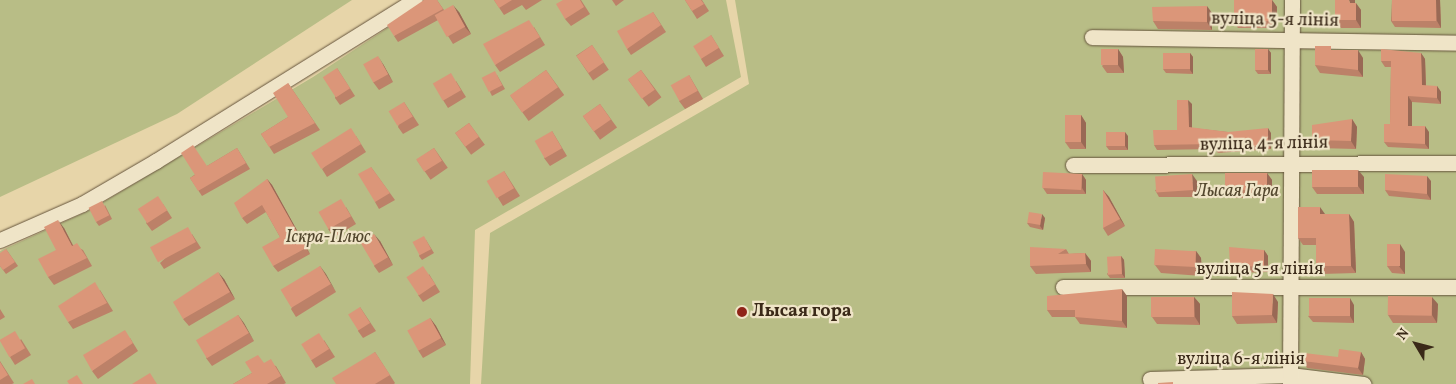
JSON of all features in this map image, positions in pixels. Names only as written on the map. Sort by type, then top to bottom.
[{"type":"street","points":[[0,240],[82,204],[132,176],[415,0]]},
{"type":"street","points":[[1290,380],[1292,289],[1292,0]]},
{"type":"street","name":"вуліца 3-я лінія","points":[[1092,37],[1456,42]]},
{"type":"street","name":"вуліца 4-я лінія","points":[[1073,165],[1456,163]]},
{"type":"street","name":"вуліца 5-я лінія","points":[[1064,287],[1292,289],[1456,287]]},
{"type":"street","name":"вуліца 6-я лінія","points":[[1150,379],[1290,380],[1363,384]]},
{"type":"green space","points":[[0,0],[352,0],[177,114],[0,197]]},
{"type":"green space","name":"Іскра-Плюс","points":[[430,0],[726,0],[741,77],[475,230],[470,384],[0,384],[0,251],[90,210],[313,77]]},
{"type":"green space","name":"Лысая Гара","points":[[735,0],[1456,0],[1456,384],[481,384],[490,233],[749,84]]},
{"type":"building","points":[[424,0],[437,0],[443,9],[394,36],[387,25]]},
{"type":"building","points":[[494,0],[512,0],[499,8]]},
{"type":"building","points":[[563,0],[580,0],[584,7],[565,19],[556,4]]},
{"type":"building","points":[[685,0],[701,0],[704,4],[692,11]]},
{"type":"building","points":[[1234,0],[1272,0],[1272,21],[1234,21]]},
{"type":"building","points":[[1335,0],[1349,0],[1350,3],[1356,3],[1356,20],[1335,20]]},
{"type":"building","points":[[1392,0],[1436,0],[1436,21],[1392,21]]},
{"type":"building","points":[[453,5],[465,27],[447,37],[435,15]]},
{"type":"building","points":[[1207,6],[1207,22],[1153,21],[1152,7]]},
{"type":"building","points":[[653,12],[661,25],[627,49],[617,31]]},
{"type":"building","points":[[529,20],[540,37],[495,65],[483,44]]},
{"type":"building","points":[[711,35],[719,48],[701,59],[693,46]]},
{"type":"building","points":[[592,45],[604,62],[588,73],[576,56]]},
{"type":"building","points":[[1315,46],[1331,46],[1331,50],[1358,50],[1358,70],[1315,65]]},
{"type":"building","points":[[1101,49],[1118,49],[1118,65],[1101,65]]},
{"type":"building","points":[[1255,49],[1268,49],[1268,70],[1255,70]]},
{"type":"building","points":[[1381,49],[1421,53],[1422,85],[1437,86],[1437,98],[1408,96],[1408,126],[1425,126],[1425,144],[1384,142],[1384,124],[1390,124],[1391,61],[1381,61]]},
{"type":"building","points":[[1163,53],[1190,53],[1190,69],[1163,69]]},
{"type":"building","points":[[378,56],[388,74],[373,83],[363,64]]},
{"type":"building","points":[[337,68],[350,88],[336,97],[323,77]]},
{"type":"building","points":[[546,70],[558,87],[522,112],[510,95]]},
{"type":"building","points":[[641,70],[655,90],[642,99],[628,79]]},
{"type":"building","points":[[495,71],[502,85],[489,92],[482,78]]},
{"type":"building","points":[[451,73],[461,90],[443,101],[433,84]]},
{"type":"building","points":[[689,75],[698,91],[679,101],[671,85]]},
{"type":"building","points":[[288,83],[315,123],[269,147],[261,134],[288,117],[273,93]]},
{"type":"building","points":[[1177,100],[1188,100],[1189,127],[1228,132],[1268,128],[1268,145],[1214,148],[1214,144],[1154,145],[1153,130],[1177,130]]},
{"type":"building","points":[[404,102],[413,117],[397,126],[389,111]]},
{"type":"building","points":[[600,104],[611,120],[594,132],[583,116]]},
{"type":"building","points":[[1065,115],[1081,115],[1081,142],[1065,142]]},
{"type":"building","points":[[1352,119],[1351,141],[1312,140],[1312,125]]},
{"type":"building","points":[[469,123],[479,137],[465,147],[455,133]]},
{"type":"building","points":[[351,128],[361,144],[321,169],[311,153]]},
{"type":"building","points":[[552,131],[562,148],[545,158],[535,141]]},
{"type":"building","points":[[1106,132],[1125,132],[1125,146],[1106,146]]},
{"type":"building","points":[[193,145],[207,166],[237,148],[246,163],[198,191],[190,178],[195,175],[181,153]]},
{"type":"building","points":[[434,148],[442,161],[424,172],[416,159]]},
{"type":"building","points":[[371,167],[390,193],[375,202],[358,174]]},
{"type":"building","points":[[1312,170],[1358,170],[1358,187],[1312,187]]},
{"type":"building","points":[[504,171],[514,188],[497,198],[487,181]]},
{"type":"building","points":[[1043,172],[1082,174],[1081,190],[1042,188]]},
{"type":"building","points":[[1225,173],[1267,173],[1267,190],[1225,190]]},
{"type":"building","points":[[1192,174],[1193,190],[1156,193],[1155,177]]},
{"type":"building","points":[[1385,174],[1427,176],[1427,194],[1385,190]]},
{"type":"building","points":[[267,179],[306,248],[273,266],[262,247],[280,237],[262,205],[242,218],[234,203]]},
{"type":"building","points":[[1103,190],[1120,219],[1103,228]]},
{"type":"building","points":[[158,196],[167,210],[147,223],[138,209]]},
{"type":"building","points":[[341,199],[351,216],[328,229],[318,212]]},
{"type":"building","points":[[102,201],[109,215],[96,222],[89,208]]},
{"type":"building","points":[[1298,207],[1320,207],[1320,214],[1349,214],[1351,266],[1316,266],[1316,238],[1298,238]]},
{"type":"building","points":[[1029,212],[1042,214],[1040,225],[1027,223]]},
{"type":"building","points":[[58,220],[72,246],[77,243],[87,258],[48,277],[38,259],[56,250],[44,227]]},
{"type":"building","points":[[188,227],[196,242],[158,262],[150,247]]},
{"type":"building","points":[[374,234],[388,257],[374,265],[360,242]]},
{"type":"building","points":[[424,236],[431,249],[420,255],[413,242]]},
{"type":"building","points":[[1387,244],[1400,244],[1400,266],[1387,266]]},
{"type":"building","points":[[1030,247],[1066,249],[1058,254],[1085,253],[1086,264],[1030,266]]},
{"type":"building","points":[[1229,247],[1264,250],[1264,266],[1230,267]]},
{"type":"building","points":[[6,249],[15,262],[3,270],[0,266],[0,253]]},
{"type":"building","points":[[1155,249],[1196,251],[1195,267],[1154,265]]},
{"type":"building","points":[[1121,256],[1122,274],[1108,275],[1107,257]]},
{"type":"building","points":[[320,266],[331,284],[291,308],[281,290]]},
{"type":"building","points":[[423,266],[435,284],[419,295],[406,277]]},
{"type":"building","points":[[218,272],[230,292],[183,319],[173,302]]},
{"type":"building","points":[[95,282],[107,303],[68,322],[58,306]]},
{"type":"building","points":[[1122,289],[1122,321],[1075,317],[1075,310],[1047,310],[1047,296]]},
{"type":"building","points":[[1232,292],[1273,294],[1272,315],[1232,316]]},
{"type":"building","points":[[1388,296],[1432,297],[1432,316],[1388,315]]},
{"type":"building","points":[[1151,297],[1194,297],[1194,317],[1151,317]]},
{"type":"building","points":[[1309,298],[1350,298],[1350,316],[1309,316]]},
{"type":"building","points":[[360,307],[370,323],[358,331],[348,314]]},
{"type":"building","points":[[238,315],[249,333],[207,358],[196,340]]},
{"type":"building","points":[[430,318],[441,338],[418,351],[407,331]]},
{"type":"building","points":[[125,330],[133,343],[92,371],[83,355]]},
{"type":"building","points":[[15,331],[25,348],[9,357],[0,340]]},
{"type":"building","points":[[319,333],[329,349],[311,360],[301,344]]},
{"type":"building","points":[[1339,349],[1361,352],[1358,368],[1303,361],[1304,353],[1338,357]]},
{"type":"building","points":[[375,352],[390,375],[375,384],[336,384],[332,378]]},
{"type":"building","points":[[258,355],[264,363],[271,359],[281,376],[267,384],[233,384],[252,373],[245,362]]},
{"type":"building","points":[[0,362],[8,375],[0,380]]},
{"type":"building","points":[[150,373],[157,384],[132,384]]},
{"type":"building","points":[[77,375],[83,384],[69,384],[67,381]]},
{"type":"building","points":[[32,379],[35,384],[23,384]]},
{"type":"building","points":[[1173,382],[1173,384],[1158,384],[1158,383]]},
{"type":"place","name":"Лысая гора","points":[[742,312]]}]
